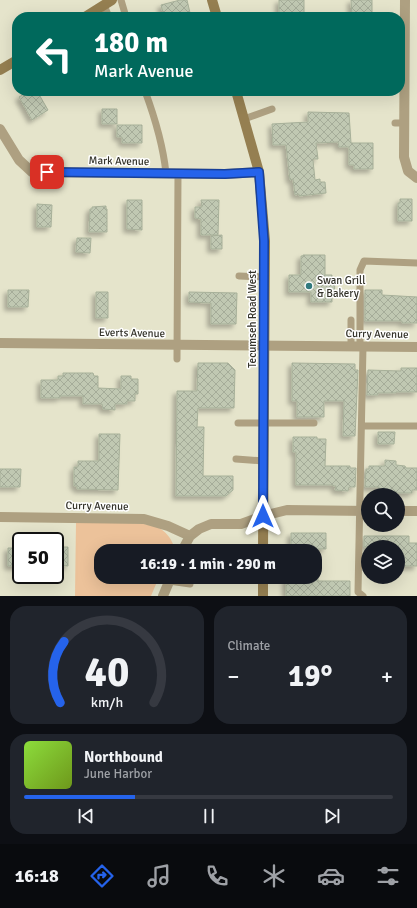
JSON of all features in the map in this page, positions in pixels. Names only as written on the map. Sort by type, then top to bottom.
[{"type":"main road","points":[[212,0],[215,12]]},
{"type":"main road","points":[[93,12],[108,2]]},
{"type":"main road","points":[[0,70],[12,63]]},
{"type":"main road","name":"Tecumseh Road West","points":[[237,96],[259,172],[264,241],[263,544]]},
{"type":"main road","points":[[263,584],[263,596]]},
{"type":"street","points":[[404,12],[405,0]]},
{"type":"street","points":[[402,96],[400,123],[404,157],[408,171],[417,178]]},
{"type":"street","name":"Mark Avenue","points":[[0,129],[19,160],[32,172],[166,174],[225,174],[259,172]]},
{"type":"street","name":"Everts Avenue","points":[[0,343],[264,346]]},
{"type":"street","name":"Curry Avenue","points":[[264,346],[417,347]]},
{"type":"street","points":[[186,544],[190,536],[199,529],[211,524],[241,524],[263,516],[287,510],[361,511]]},
{"type":"street","points":[[405,511],[417,512]]},
{"type":"street","name":"Curry Avenue","points":[[0,517],[144,519],[168,526],[190,536]]},
{"type":"street","points":[[163,596],[168,584]]},
{"type":"lane","points":[[121,0],[125,12]]},
{"type":"lane","points":[[108,2],[109,12]]},
{"type":"lane","points":[[147,96],[165,157],[166,174]]},
{"type":"lane","points":[[244,119],[272,109]]},
{"type":"lane","points":[[177,359],[178,174]]},
{"type":"lane","points":[[363,488],[358,346],[360,270],[364,261],[417,263]]},
{"type":"lane","points":[[239,276],[264,277]]},
{"type":"lane","points":[[351,320],[358,346]]},
{"type":"lane","points":[[238,423],[314,423]]},
{"type":"lane","points":[[362,426],[417,426]]},
{"type":"lane","points":[[236,459],[263,461]]},
{"type":"lane","points":[[362,532],[358,592],[363,596]]},
{"type":"shaded area","points":[[76,522],[119,522],[152,525],[159,528],[169,537],[173,544],[94,544],[94,584],[156,584],[151,596],[75,596]]},
{"type":"building","points":[[180,0],[187,0],[190,12],[163,12],[161,5]]},
{"type":"building","points":[[279,0],[304,0],[304,12],[279,12]]},
{"type":"building","points":[[351,0],[372,0],[372,12],[352,12]]},
{"type":"building","points":[[40,96],[48,110],[32,120],[19,97]]},
{"type":"building","points":[[102,109],[117,109],[117,124],[102,124]]},
{"type":"building","points":[[308,112],[349,113],[351,143],[373,143],[373,169],[354,169],[354,165],[349,165],[349,147],[339,147],[338,142],[316,143],[318,159],[313,159],[315,180],[320,179],[320,182],[325,182],[326,193],[299,196],[299,194],[295,195],[293,179],[290,180],[286,145],[273,145],[272,124],[308,122]]},
{"type":"building","points":[[117,125],[142,125],[142,143],[122,143],[122,137],[117,137]]},
{"type":"building","points":[[400,199],[412,199],[412,221],[398,221],[398,203],[400,203]]},
{"type":"building","points":[[127,200],[142,200],[142,230],[127,229]]},
{"type":"building","points":[[201,200],[219,200],[218,235],[201,235],[201,219],[195,218],[195,207],[202,207]]},
{"type":"building","points":[[37,204],[52,205],[51,227],[37,227]]},
{"type":"building","points":[[106,206],[107,232],[89,232],[90,209],[92,209],[92,207]]},
{"type":"building","points":[[222,235],[222,249],[211,249],[211,236]]},
{"type":"building","points":[[77,238],[91,238],[90,253],[76,252]]},
{"type":"building","points":[[325,255],[325,275],[332,275],[332,283],[335,283],[332,302],[311,302],[311,292],[289,292],[289,275],[301,275],[301,256]]},
{"type":"building","points":[[8,290],[29,290],[28,307],[8,307]]},
{"type":"building","points":[[365,290],[382,290],[382,295],[417,297],[417,323],[402,323],[402,321],[365,321]]},
{"type":"building","points":[[96,292],[108,292],[108,318],[96,318]]},
{"type":"building","points":[[189,292],[237,293],[236,324],[211,324],[211,303],[189,302]]},
{"type":"building","points":[[198,363],[228,363],[235,370],[234,408],[198,408],[197,427],[204,427],[203,476],[233,476],[233,490],[226,496],[176,496],[177,391],[197,391]]},
{"type":"building","points":[[292,363],[355,364],[355,370],[358,370],[355,436],[343,436],[344,401],[324,401],[324,417],[297,417],[297,401],[292,401]]},
{"type":"building","points":[[401,368],[417,368],[417,392],[378,393],[378,395],[367,395],[368,370],[401,371]]},
{"type":"building","points":[[63,373],[93,373],[94,376],[98,376],[98,388],[121,389],[121,376],[131,376],[131,379],[138,379],[138,394],[135,394],[135,401],[127,401],[127,404],[115,404],[115,410],[103,409],[102,404],[83,404],[83,396],[41,398],[41,380],[58,380],[58,376],[63,376]]},
{"type":"building","points":[[378,432],[395,432],[394,444],[378,444]]},
{"type":"building","points":[[99,434],[120,434],[118,490],[77,489],[77,486],[74,486],[74,467],[78,467],[78,461],[99,461]]},
{"type":"building","points":[[293,437],[317,437],[317,439],[326,439],[325,466],[350,466],[350,468],[356,468],[355,487],[349,487],[348,491],[335,490],[336,486],[333,485],[296,485],[296,452],[293,452]]},
{"type":"building","points":[[385,460],[396,461],[396,465],[405,466],[406,468],[417,468],[417,490],[412,490],[412,493],[405,493],[405,488],[365,487],[366,469],[369,469],[369,466],[385,466]]},
{"type":"building","points":[[0,469],[21,469],[20,487],[0,487]]},
{"type":"building","points":[[291,533],[326,533],[326,549],[322,549],[322,544],[291,544]]},
{"type":"building","points":[[364,536],[409,536],[409,543],[417,543],[417,566],[405,566],[405,540],[364,540]]},
{"type":"building","points":[[64,547],[68,547],[68,566],[64,566]]},
{"type":"building","points":[[8,548],[12,548],[12,566],[8,566]]},
{"type":"building","points":[[322,581],[350,581],[350,596],[286,596],[286,584],[322,584]]},
{"type":"place","name":"Swan Grill & Bakery","points":[[309,286]]},
{"type":"route","points":[[47,172],[225,174],[259,172],[264,241],[263,516]]}]
